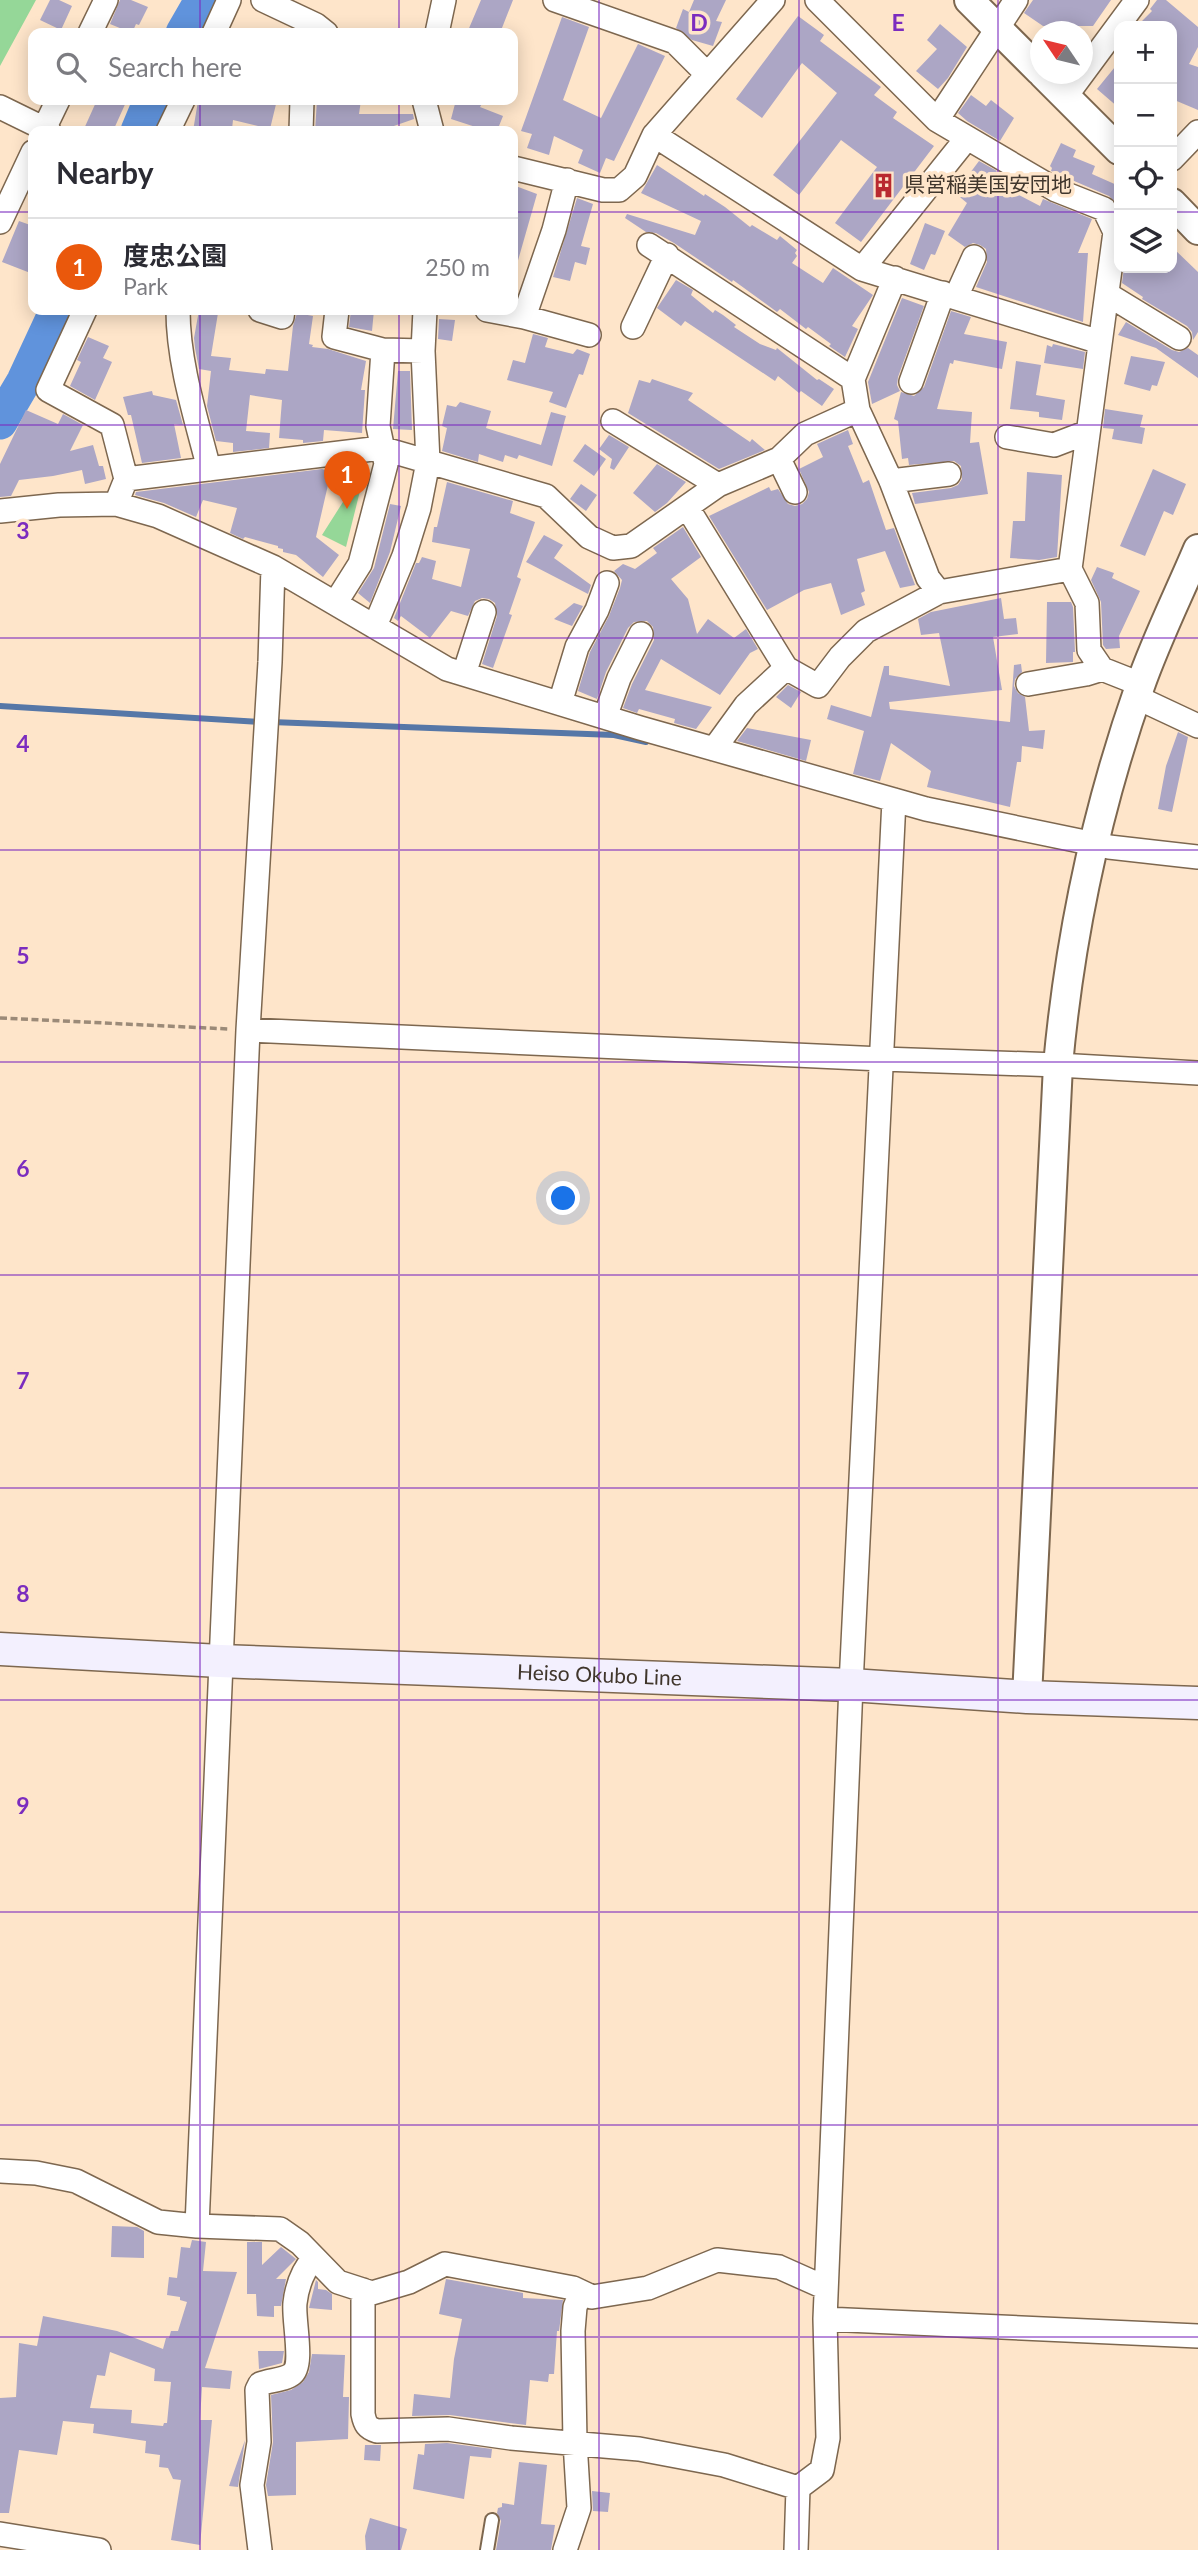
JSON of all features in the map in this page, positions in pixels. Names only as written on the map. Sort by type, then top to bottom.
[{"type":"main road","name":"Heiso Okubo Line","points":[[0,1649],[220,1661],[851,1685],[1027,1697],[1198,1703]]},
{"type":"street","points":[[92,28],[106,0]]},
{"type":"street","points":[[216,28],[229,0]]},
{"type":"street","points":[[263,0],[305,27]]},
{"type":"street","points":[[438,28],[444,0]]},
{"type":"street","points":[[555,0],[675,42],[707,74]]},
{"type":"street","points":[[518,168],[603,190],[619,190],[635,176],[654,135],[773,0]]},
{"type":"street","points":[[817,0],[937,120],[1056,190],[1104,209],[1115,232],[1070,569],[1087,603],[1089,650],[1102,669],[1198,726]]},
{"type":"street","points":[[969,0],[1030,61]]},
{"type":"street","points":[[937,120],[1016,0]]},
{"type":"street","points":[[1066,96],[1137,0]]},
{"type":"street","points":[[1054,84],[1116,147]]},
{"type":"street","points":[[48,126],[56,105]]},
{"type":"street","points":[[170,126],[181,105]]},
{"type":"street","points":[[301,126],[302,105]]},
{"type":"street","points":[[422,105],[430,126]]},
{"type":"street","points":[[0,107],[38,126]]},
{"type":"street","points":[[1177,154],[1198,132]]},
{"type":"street","points":[[654,135],[863,269],[1100,342]]},
{"type":"street","points":[[863,269],[967,138]]},
{"type":"street","points":[[0,222],[7,187],[28,159]]},
{"type":"street","points":[[524,317],[568,180]]},
{"type":"street","points":[[1177,208],[1198,230]]},
{"type":"street","points":[[633,327],[658,250],[853,379]]},
{"type":"street","points":[[911,382],[949,295],[975,257]]},
{"type":"street","points":[[895,278],[853,379],[858,410],[891,481],[928,578],[939,592]]},
{"type":"street","points":[[1107,294],[1179,338]]},
{"type":"street","points":[[83,315],[48,390],[112,425],[126,479],[116,504]]},
{"type":"street","points":[[178,315],[187,378],[209,469]]},
{"type":"street","points":[[336,315],[334,337],[383,350],[423,351]]},
{"type":"street","points":[[375,626],[404,556],[419,508],[428,462],[423,351],[425,315]]},
{"type":"street","points":[[513,315],[590,335]]},
{"type":"street","points":[[337,602],[360,564],[386,464],[377,426],[383,350]]},
{"type":"street","points":[[126,479],[381,448],[546,496],[589,537],[613,548],[631,545],[718,485],[779,459],[805,434],[858,410]]},
{"type":"street","points":[[613,421],[718,485]]},
{"type":"street","points":[[1007,437],[1054,445],[1088,432]]},
{"type":"street","points":[[779,459],[795,492]]},
{"type":"street","points":[[891,481],[949,474]]},
{"type":"street","points":[[0,511],[59,505],[116,504],[158,516],[273,567],[337,602],[447,669],[894,800],[1092,843],[1198,858]]},
{"type":"street","points":[[687,507],[786,668],[817,686],[840,657],[866,631],[939,592],[1070,569]]},
{"type":"street","points":[[1027,1697],[1058,1065],[1065,993],[1092,843],[1138,691],[1198,549]]},
{"type":"street","points":[[197,2226],[248,1030],[270,676],[273,567]]},
{"type":"street","points":[[560,703],[577,648],[597,610],[607,583]]},
{"type":"street","points":[[464,674],[484,612]]},
{"type":"street","points":[[606,717],[619,678],[640,634]]},
{"type":"street","points":[[714,749],[747,705],[786,668]]},
{"type":"street","points":[[1028,684],[1102,669]]},
{"type":"street","points":[[797,2488],[822,2470],[828,2438],[826,2288],[851,1685],[894,800]]},
{"type":"street","points":[[248,1030],[1198,1073]]},
{"type":"street","points":[[0,2171],[36,2173],[76,2181],[158,2221],[197,2226],[280,2229],[300,2243],[338,2282],[372,2293],[409,2282],[445,2264],[573,2288],[592,2297],[649,2288],[717,2260],[779,2267],[826,2288]]},
{"type":"street","points":[[260,2550],[252,2485],[259,2442],[257,2390],[260,2384],[290,2376],[296,2370],[298,2353],[295,2304],[300,2280],[314,2258]]},
{"type":"street","points":[[363,2290],[363,2414],[365,2424],[370,2429],[448,2429],[511,2438],[639,2449],[724,2465],[797,2488]]},
{"type":"street","points":[[565,2550],[579,2508],[573,2331],[575,2306],[581,2292]]},
{"type":"street","points":[[825,2319],[1198,2336]]},
{"type":"street","points":[[796,2550],[797,2488]]},
{"type":"street","points":[[0,2534],[99,2550]]},
{"type":"lane","points":[[487,2550],[492,2520]]},
{"type":"path","points":[[0,1018],[248,1030]]},
{"type":"green space","points":[[0,0],[36,0],[0,66]]},
{"type":"green space","points":[[360,466],[366,467],[346,547],[322,535],[355,483]]},
{"type":"building","points":[[50,0],[59,0],[72,6],[62,28],[40,20]]},
{"type":"building","points":[[120,0],[131,0],[148,7],[139,25],[136,24],[134,28],[120,28],[110,24]]},
{"type":"building","points":[[481,0],[513,0],[502,28],[469,28]]},
{"type":"building","points":[[694,0],[726,0],[716,21],[722,22],[713,46],[692,40],[676,28],[683,9],[689,12]]},
{"type":"building","points":[[1033,0],[1111,0],[1093,26],[1093,21],[1036,21],[1024,13]]},
{"type":"building","points":[[1157,0],[1166,0],[1198,27],[1198,47],[1189,64],[1198,67],[1198,110],[1177,101],[1177,21],[1142,21],[1152,11],[1150,9]]},
{"type":"building","points":[[798,16],[824,35],[820,41],[881,87],[874,95],[897,112],[893,118],[934,146],[861,242],[835,223],[877,167],[841,140],[799,195],[773,175],[837,93],[802,63],[762,118],[736,99]]},
{"type":"building","points":[[562,17],[589,27],[563,100],[601,118],[638,44],[665,56],[614,161],[606,158],[600,173],[578,163],[583,150],[554,136],[549,155],[527,148],[532,134],[521,131]]},
{"type":"building","points":[[940,24],[967,47],[938,89],[916,71],[937,49],[927,40]]},
{"type":"building","points":[[1114,68],[1114,104],[1097,89]]},
{"type":"building","points":[[971,95],[986,106],[991,100],[1014,118],[1000,141],[958,113]]},
{"type":"building","points":[[95,105],[125,105],[115,126],[85,126]]},
{"type":"building","points":[[197,105],[276,105],[271,126],[233,120],[232,126],[194,126]]},
{"type":"building","points":[[317,105],[360,105],[359,114],[413,114],[414,119],[394,126],[315,126]]},
{"type":"building","points":[[455,105],[481,105],[480,107],[503,116],[499,126],[473,126],[451,119]]},
{"type":"building","points":[[1061,143],[1076,150],[1073,157],[1095,166],[1092,174],[1114,184],[1114,201],[1109,196],[1051,171],[1050,166]]},
{"type":"building","points":[[979,161],[997,171],[990,180],[1040,206],[1043,199],[1092,219],[1078,253],[1088,253],[1083,322],[976,287],[987,262],[986,249],[973,243],[965,247],[948,235],[967,203],[955,193]]},
{"type":"building","points":[[657,165],[725,207],[750,227],[752,225],[777,240],[780,236],[797,250],[797,256],[792,263],[823,283],[833,268],[873,295],[852,326],[858,329],[845,357],[808,327],[806,329],[780,309],[777,312],[674,243],[656,233],[646,232],[625,218],[627,214],[695,235],[701,221],[641,193]]},
{"type":"building","points":[[518,187],[537,194],[518,260]]},
{"type":"building","points":[[577,198],[593,204],[581,246],[590,248],[586,265],[575,262],[570,281],[553,277]]},
{"type":"building","points":[[19,221],[28,224],[28,272],[2,262]]},
{"type":"building","points":[[925,223],[945,231],[935,255],[931,254],[924,270],[910,264]]},
{"type":"building","points":[[1177,252],[1198,272],[1198,332],[1193,340],[1192,332],[1187,326],[1142,299],[1143,297],[1122,283],[1123,273],[1177,273]]},
{"type":"building","points":[[676,280],[693,290],[691,295],[713,313],[715,310],[723,315],[736,325],[734,327],[760,344],[776,350],[777,348],[817,380],[834,389],[822,406],[801,391],[799,393],[778,376],[775,381],[685,321],[681,326],[657,308]]},
{"type":"building","points":[[902,298],[924,306],[898,377],[897,385],[900,391],[872,404],[868,382]]},
{"type":"building","points":[[951,311],[971,317],[964,334],[1007,342],[1002,369],[954,360],[953,364],[950,363],[937,409],[972,412],[970,443],[979,442],[988,494],[915,504],[912,493],[951,488],[958,485],[962,479],[961,466],[954,461],[909,465],[908,458],[902,459],[898,421],[894,419],[901,392],[914,396],[924,387]]},
{"type":"building","points":[[198,315],[218,315],[211,356],[231,358],[229,370],[265,374],[266,369],[288,371],[296,315],[313,316],[309,344],[313,345],[312,347],[366,361],[361,390],[365,390],[362,433],[324,430],[323,441],[303,443],[303,440],[279,438],[282,400],[250,395],[246,431],[270,433],[269,448],[233,452],[233,443],[216,441],[207,406],[211,371],[199,369],[194,338]]},
{"type":"building","points":[[350,315],[374,315],[372,331],[349,327]]},
{"type":"building","points":[[439,319],[455,320],[452,341],[438,339]]},
{"type":"building","points":[[1126,322],[1172,350],[1179,352],[1188,348],[1198,355],[1198,378],[1156,348],[1118,335]]},
{"type":"building","points":[[533,334],[548,338],[545,347],[573,354],[577,349],[590,354],[583,375],[579,374],[566,408],[549,402],[553,392],[507,380],[513,360],[525,363]]},
{"type":"building","points":[[88,337],[109,346],[103,358],[112,362],[95,400],[70,386],[81,362],[77,360]]},
{"type":"building","points":[[1053,344],[1085,352],[1083,369],[1044,363],[1047,345],[1052,347]]},
{"type":"building","points":[[1131,356],[1165,362],[1157,386],[1152,385],[1150,391],[1124,384]]},
{"type":"building","points":[[1016,361],[1041,365],[1036,395],[1065,400],[1062,420],[1039,417],[1039,412],[1010,409]]},
{"type":"building","points":[[398,371],[410,371],[412,430],[393,429]]},
{"type":"building","points":[[652,379],[693,393],[688,400],[750,442],[752,439],[765,450],[719,469],[628,413],[639,380],[650,383]]},
{"type":"building","points":[[152,391],[153,395],[176,400],[183,425],[174,424],[181,458],[142,463],[131,415],[128,415],[123,397]]},
{"type":"building","points":[[460,402],[491,411],[486,428],[541,445],[551,412],[566,416],[552,466],[519,455],[517,459],[505,455],[503,462],[479,454],[478,462],[442,451],[447,428],[442,426],[447,405],[456,407]]},
{"type":"building","points":[[1105,409],[1143,415],[1140,427],[1145,428],[1142,444],[1112,439],[1114,429],[1103,428]]},
{"type":"building","points":[[26,410],[58,424],[63,414],[83,425],[70,451],[93,445],[106,479],[85,484],[82,470],[19,480],[11,496],[0,497],[0,464]]},
{"type":"building","points":[[848,430],[853,444],[848,446],[863,483],[869,480],[886,530],[894,528],[915,585],[900,588],[885,551],[857,559],[865,591],[861,593],[865,605],[841,615],[831,583],[804,590],[767,610],[709,516],[769,487],[771,491],[778,489],[788,504],[802,504],[809,492],[799,469],[823,457],[817,444]]},
{"type":"building","points":[[609,435],[629,447],[614,470],[610,468],[612,459],[599,449]]},
{"type":"building","points":[[585,444],[606,459],[594,476],[573,461]]},
{"type":"building","points":[[657,464],[686,482],[655,512],[633,493]]},
{"type":"building","points":[[322,469],[331,472],[316,537],[339,555],[323,577],[296,555],[283,552],[278,546],[245,537],[243,539],[230,533],[237,508],[203,500],[196,517],[164,503],[135,495],[136,492]]},
{"type":"building","points":[[1153,469],[1186,484],[1173,515],[1164,511],[1145,556],[1120,546]]},
{"type":"building","points":[[1027,472],[1062,475],[1057,557],[1039,560],[1010,558],[1013,521],[1025,521]]},
{"type":"building","points":[[447,482],[513,501],[510,513],[535,522],[517,577],[521,579],[509,614],[512,615],[493,668],[482,664],[497,616],[495,603],[489,599],[475,601],[468,616],[451,611],[430,638],[401,616],[398,621],[394,618],[416,563],[419,563],[422,557],[436,561],[432,579],[461,587],[470,549],[432,542]]},
{"type":"building","points":[[581,484],[597,495],[586,511],[570,499]]},
{"type":"building","points":[[390,504],[401,506],[390,552],[370,603],[358,593],[374,568]]},
{"type":"building","points":[[683,527],[701,557],[671,579],[688,599],[697,634],[708,619],[734,638],[746,629],[758,649],[750,653],[720,695],[661,659],[645,690],[712,707],[696,729],[674,723],[675,719],[639,709],[637,713],[623,708],[654,640],[653,627],[647,621],[634,622],[628,628],[606,672],[597,699],[578,691],[590,652],[620,588],[622,580],[614,571],[623,564],[635,569],[657,553],[653,548]]},
{"type":"building","points":[[544,535],[563,545],[554,558],[591,585],[588,594],[526,562]]},
{"type":"building","points":[[1097,567],[1114,573],[1112,578],[1140,591],[1119,636],[1120,648],[1106,649],[1103,645],[1101,602],[1091,580]]},
{"type":"building","points":[[1001,598],[1004,619],[1016,618],[1018,634],[993,637],[1002,690],[889,702],[890,709],[1010,722],[1014,665],[1021,664],[1022,672],[1015,679],[1014,686],[1018,693],[1025,697],[1029,731],[1045,730],[1043,749],[1022,746],[1021,762],[1017,762],[1010,807],[927,787],[931,771],[891,743],[880,781],[853,774],[864,731],[827,719],[831,705],[871,717],[884,666],[889,666],[889,675],[950,686],[939,633],[921,635],[918,619],[931,612]]},
{"type":"building","points":[[1047,602],[1071,602],[1075,652],[1073,662],[1046,663]]},
{"type":"building","points":[[574,603],[583,606],[572,626],[554,619]]},
{"type":"building","points":[[788,685],[801,692],[791,708],[776,697]]},
{"type":"building","points":[[747,728],[811,740],[806,761],[737,741]]},
{"type":"building","points":[[1178,732],[1188,737],[1172,812],[1158,809],[1166,766]]},
{"type":"building","points":[[112,2226],[137,2227],[144,2231],[144,2258],[111,2257]]},
{"type":"building","points":[[192,2240],[206,2242],[203,2271],[237,2272],[205,2368],[232,2371],[230,2389],[202,2387],[200,2420],[212,2420],[200,2545],[171,2540],[181,2480],[173,2479],[168,2468],[159,2467],[160,2455],[145,2453],[146,2441],[93,2433],[94,2424],[63,2421],[57,2455],[19,2450],[9,2513],[0,2513],[0,2398],[16,2397],[19,2343],[37,2346],[43,2316],[117,2331],[163,2349],[171,2331],[178,2331],[187,2302],[180,2300],[180,2297],[167,2295],[169,2277],[177,2278],[181,2247],[190,2248]],"holes":[[[110,2352],[155,2369],[154,2381],[171,2382],[167,2423],[163,2426],[131,2423],[132,2410],[90,2408],[97,2375],[105,2376]]]},
{"type":"building","points":[[247,2242],[262,2242],[262,2265],[281,2247],[296,2259],[276,2279],[286,2279],[281,2306],[274,2306],[274,2317],[257,2316],[256,2294],[247,2294]]},
{"type":"building","points":[[446,2279],[523,2293],[523,2298],[563,2300],[557,2331],[554,2374],[549,2374],[548,2382],[530,2380],[526,2425],[450,2415],[412,2416],[414,2394],[450,2398],[462,2319],[439,2314]]},
{"type":"building","points":[[316,2280],[318,2289],[332,2294],[332,2310],[309,2308]]},
{"type":"building","points":[[258,2351],[284,2351],[282,2363],[259,2369]]},
{"type":"building","points":[[312,2354],[345,2355],[343,2397],[349,2397],[348,2439],[296,2442],[296,2495],[268,2496],[266,2485],[273,2442],[271,2395],[291,2390],[303,2382],[309,2372]]},
{"type":"building","points":[[245,2440],[238,2487],[229,2486]]},
{"type":"building","points":[[447,2443],[492,2449],[491,2458],[470,2456],[464,2499],[413,2489],[418,2454],[424,2455],[425,2444]]},
{"type":"building","points":[[365,2445],[381,2445],[380,2461],[364,2460]]},
{"type":"building","points":[[519,2462],[547,2465],[541,2524],[555,2525],[551,2550],[496,2550],[501,2521],[498,2508],[502,2507],[502,2503],[514,2505]]},
{"type":"building","points":[[592,2491],[610,2493],[608,2512],[593,2511]]},
{"type":"building","points":[[370,2518],[407,2529],[401,2550],[366,2550],[365,2536]]},
{"type":"waterway","points":[[186,28],[202,0]]},
{"type":"waterway","points":[[140,126],[149,105]]},
{"type":"waterway","points":[[0,422],[24,381],[55,315]]},
{"type":"waterway","points":[[0,706],[260,722]]},
{"type":"waterway","points":[[271,722],[614,735],[646,742]]},
{"type":"place","name":"県営稲美国安団地","points":[[884,185]]},
{"type":"place","name":"度忠公園","points":[[347,509]]}]
